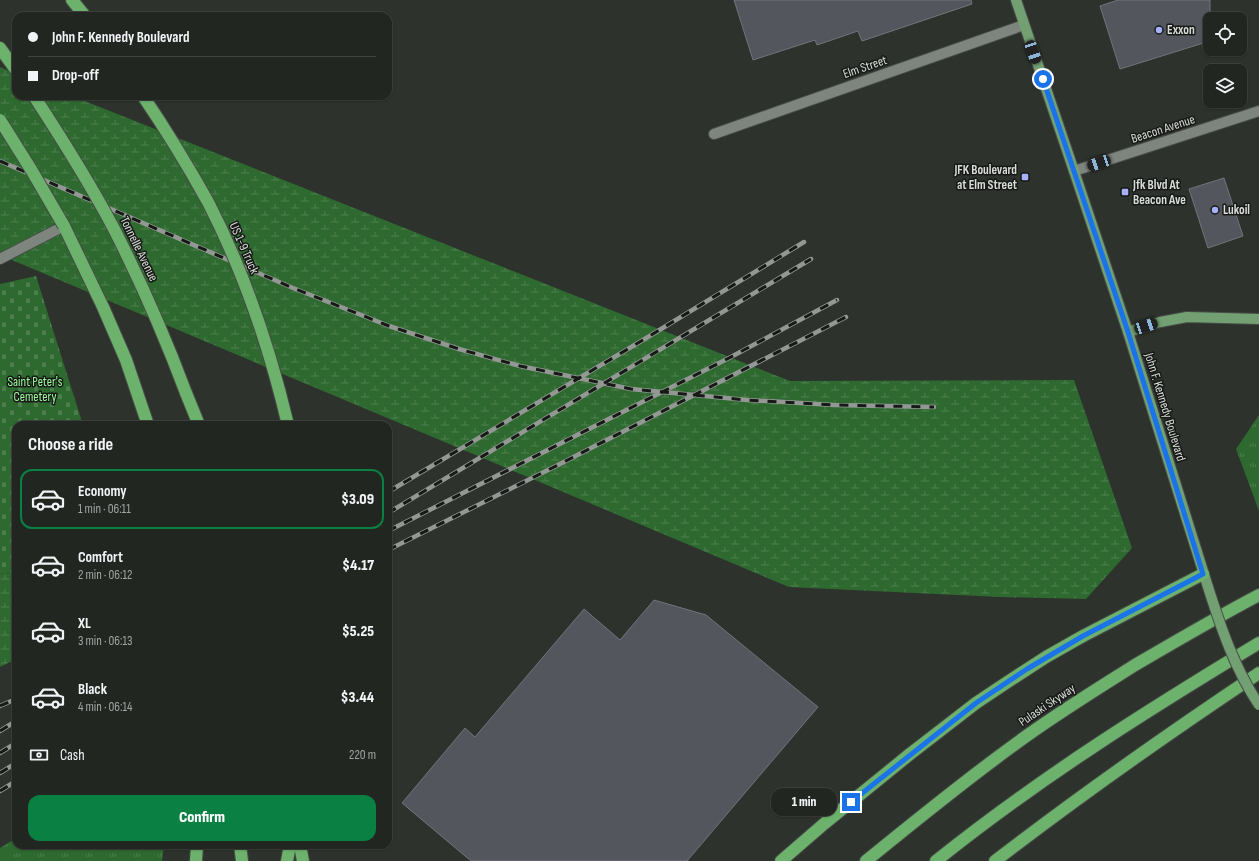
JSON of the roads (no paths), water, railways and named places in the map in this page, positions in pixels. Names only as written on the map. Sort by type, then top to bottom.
[{"type":"highway","points":[[72,0],[81,12]]},
{"type":"highway","points":[[0,48],[12,65]]},
{"type":"highway","name":"Tonnelle Avenue","points":[[37,100],[75,160],[114,228],[147,297],[197,421]]},
{"type":"highway","name":"US 1-9 Truck","points":[[146,100],[186,163],[227,242],[246,287],[262,332],[281,395],[287,421]]},
{"type":"highway","points":[[0,120],[64,226],[103,307],[126,360],[147,421]]},
{"type":"highway","points":[[781,861],[825,823],[976,703],[1046,657],[1083,636],[1203,574]]},
{"type":"highway","name":"Pulaski Skyway","points":[[866,861],[940,801],[1015,744],[1050,720],[1160,651],[1226,612],[1259,595]]},
{"type":"highway","points":[[936,861],[997,813],[1076,758],[1155,706],[1259,643]]},
{"type":"highway","points":[[995,861],[1057,814],[1259,673]]},
{"type":"highway","points":[[196,861],[197,849]]},
{"type":"highway","points":[[240,849],[242,861]]},
{"type":"highway","points":[[287,861],[289,849]]},
{"type":"highway","points":[[301,849],[303,861]]},
{"type":"main road","name":"John F. Kennedy Boulevard","points":[[1016,0],[1128,332],[1203,574],[1231,655],[1259,705]]},
{"type":"main road","points":[[1128,332],[1160,322],[1187,317],[1259,319]]},
{"type":"street","name":"Elm Street","points":[[714,134],[1024,24]]},
{"type":"street","name":"Beacon Avenue","points":[[1074,171],[1259,111]]},
{"type":"street","points":[[0,259],[64,226]]},
{"type":"railway","points":[[0,161],[293,288],[389,326],[459,349],[520,366],[631,389],[747,400],[834,405],[934,407]]},
{"type":"railway","points":[[392,490],[804,242]]},
{"type":"railway","points":[[392,511],[811,259]]},
{"type":"railway","points":[[392,529],[729,358],[837,300]]},
{"type":"railway","points":[[392,548],[558,465],[846,317]]},
{"type":"railway","points":[[0,706],[12,701]]},
{"type":"railway","points":[[0,731],[12,724]]},
{"type":"railway","points":[[0,753],[12,746]]},
{"type":"railway","points":[[0,773],[12,766]]},
{"type":"railway","points":[[0,791],[12,784]]},
{"type":"place","name":"Exxon","points":[[1159,30]]},
{"type":"place","name":"JFK Boulevard at Elm Street","points":[[1025,177]]},
{"type":"place","name":"Jfk Blvd At Beacon Ave","points":[[1125,192]]},
{"type":"place","name":"Lukoil","points":[[1215,210]]},
{"type":"park label","name":"Saint Peter's Cemetery","points":[[35,390]]}]
